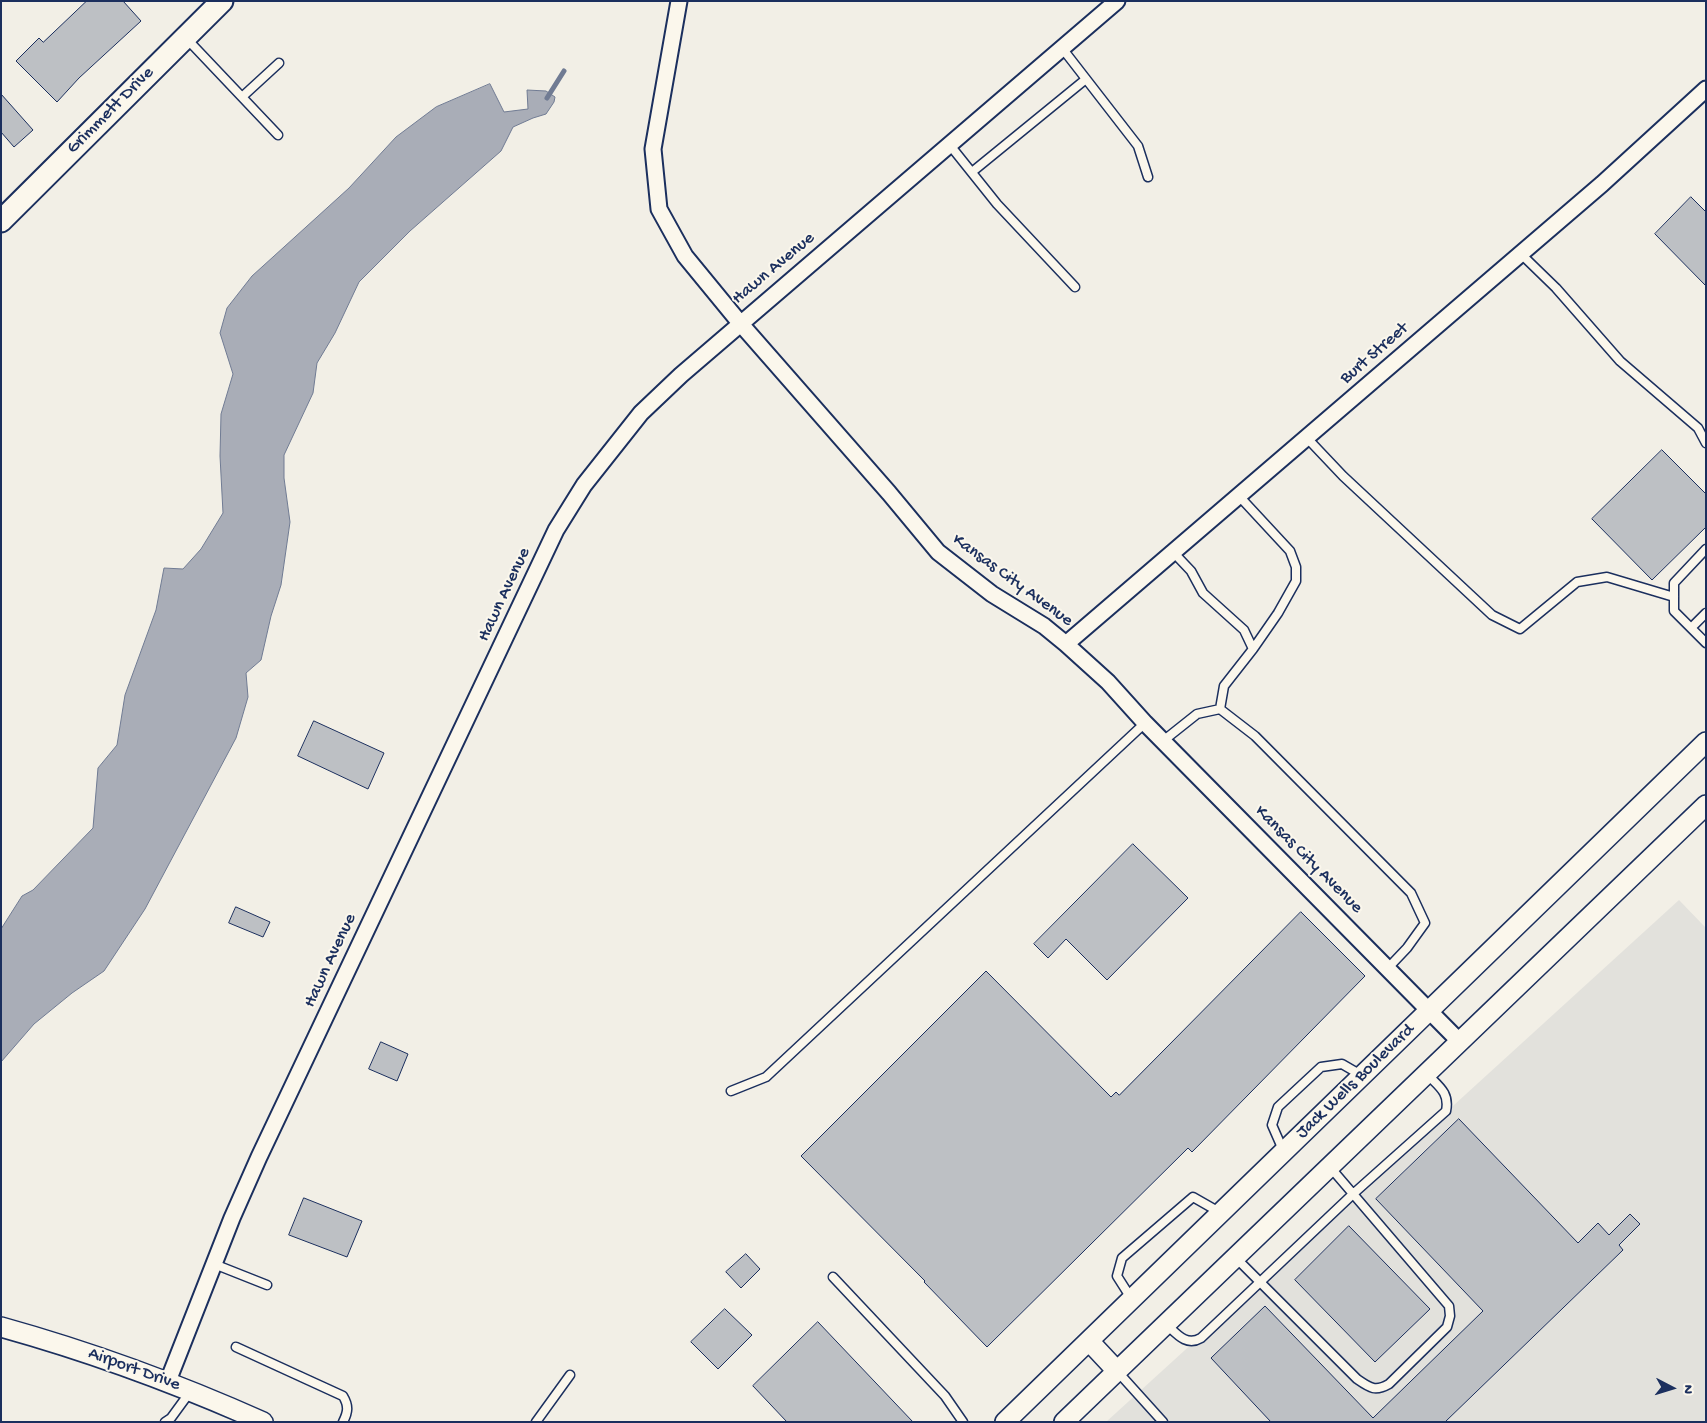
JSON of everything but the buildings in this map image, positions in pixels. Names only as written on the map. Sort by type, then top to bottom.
[{"type":"main road","name":"Grimmett Drive","points":[[1,221],[222,1]]},
{"type":"street","name":"Kansas City Avenue","points":[[679,1],[653,148],[659,209],[685,256],[740,323],[889,493],[938,552],[992,594],[1044,626],[1108,682],[1145,723],[1460,1042]]},
{"type":"street","name":"Hawn Avenue","points":[[168,1381],[259,1157],[556,530],[584,485],[641,412],[681,374],[1117,1]]},
{"type":"street","name":"Burt Street","points":[[1066,644],[1602,184],[1706,90]]},
{"type":"street","name":"Jack Wells Boulevard","points":[[1005,1422],[1706,742]]},
{"type":"street","points":[[1064,1422],[1706,805]]},
{"type":"street","name":"Airport Drive","points":[[1,1327],[80,1350],[168,1381],[263,1422]]},
{"type":"street","points":[[1088,1341],[1117,1371]]},
{"type":"lane","points":[[185,36],[278,135]]},
{"type":"lane","points":[[1062,48],[1138,146],[1148,177]]},
{"type":"lane","points":[[242,97],[279,63]]},
{"type":"lane","points":[[972,172],[1086,79]]},
{"type":"lane","points":[[949,144],[997,204],[1075,287]]},
{"type":"lane","points":[[1521,254],[1556,288],[1620,361],[1698,428],[1706,443]]},
{"type":"lane","points":[[1307,438],[1343,476],[1492,615],[1520,629],[1577,582],[1607,577],[1674,597]]},
{"type":"lane","points":[[1220,709],[1224,686],[1278,613],[1296,581],[1296,567],[1290,550],[1239,496]]},
{"type":"lane","points":[[1706,549],[1674,583],[1674,610],[1706,643]]},
{"type":"lane","points":[[1174,552],[1191,571],[1203,593],[1244,630],[1253,649]]},
{"type":"lane","points":[[1691,628],[1706,613]]},
{"type":"lane","points":[[1163,741],[1197,714],[1220,709],[1255,736],[1411,893],[1424,923],[1408,948],[1388,968]]},
{"type":"lane","points":[[731,1091],[766,1077],[1145,723]]},
{"type":"lane","points":[[1284,1152],[1272,1125],[1278,1107],[1321,1067],[1342,1064],[1363,1076]]},
{"type":"lane","points":[[1166,1324],[1184,1340],[1196,1341],[1353,1194],[1446,1111],[1448,1102],[1444,1091],[1426,1074]]},
{"type":"lane","points":[[1235,1257],[1357,1380],[1369,1388],[1380,1389],[1389,1384],[1447,1327],[1450,1316],[1449,1306],[1330,1166]]},
{"type":"lane","points":[[1132,1299],[1117,1276],[1122,1258],[1192,1197],[1221,1213]]},
{"type":"lane","points":[[214,1264],[267,1285]]},
{"type":"lane","points":[[834,1277],[944,1396],[963,1422]]},
{"type":"lane","points":[[236,1347],[343,1396],[348,1404],[348,1412],[343,1422]]},
{"type":"lane","points":[[1117,1371],[1163,1422]]},
{"type":"lane","points":[[536,1422],[570,1375]]},
{"type":"lane","points":[[166,1422],[191,1390]]},
{"type":"shaded area","points":[[490,84],[504,112],[528,109],[527,90],[546,91],[555,97],[554,102],[546,114],[513,127],[501,151],[410,231],[359,282],[335,333],[317,363],[313,393],[284,455],[284,478],[290,522],[281,585],[271,616],[261,660],[246,673],[248,697],[236,738],[145,909],[104,971],[72,993],[34,1024],[1,1062],[1,929],[22,896],[33,890],[93,828],[98,768],[117,745],[125,695],[156,610],[164,568],[183,569],[201,549],[223,513],[220,456],[221,414],[233,374],[220,333],[227,308],[252,276],[349,188],[396,137],[436,107]]},
{"type":"shaded area","points":[[1679,900],[1706,928],[1706,1422],[1106,1422]]},
{"type":"waterway","points":[[547,98],[564,71]]}]
